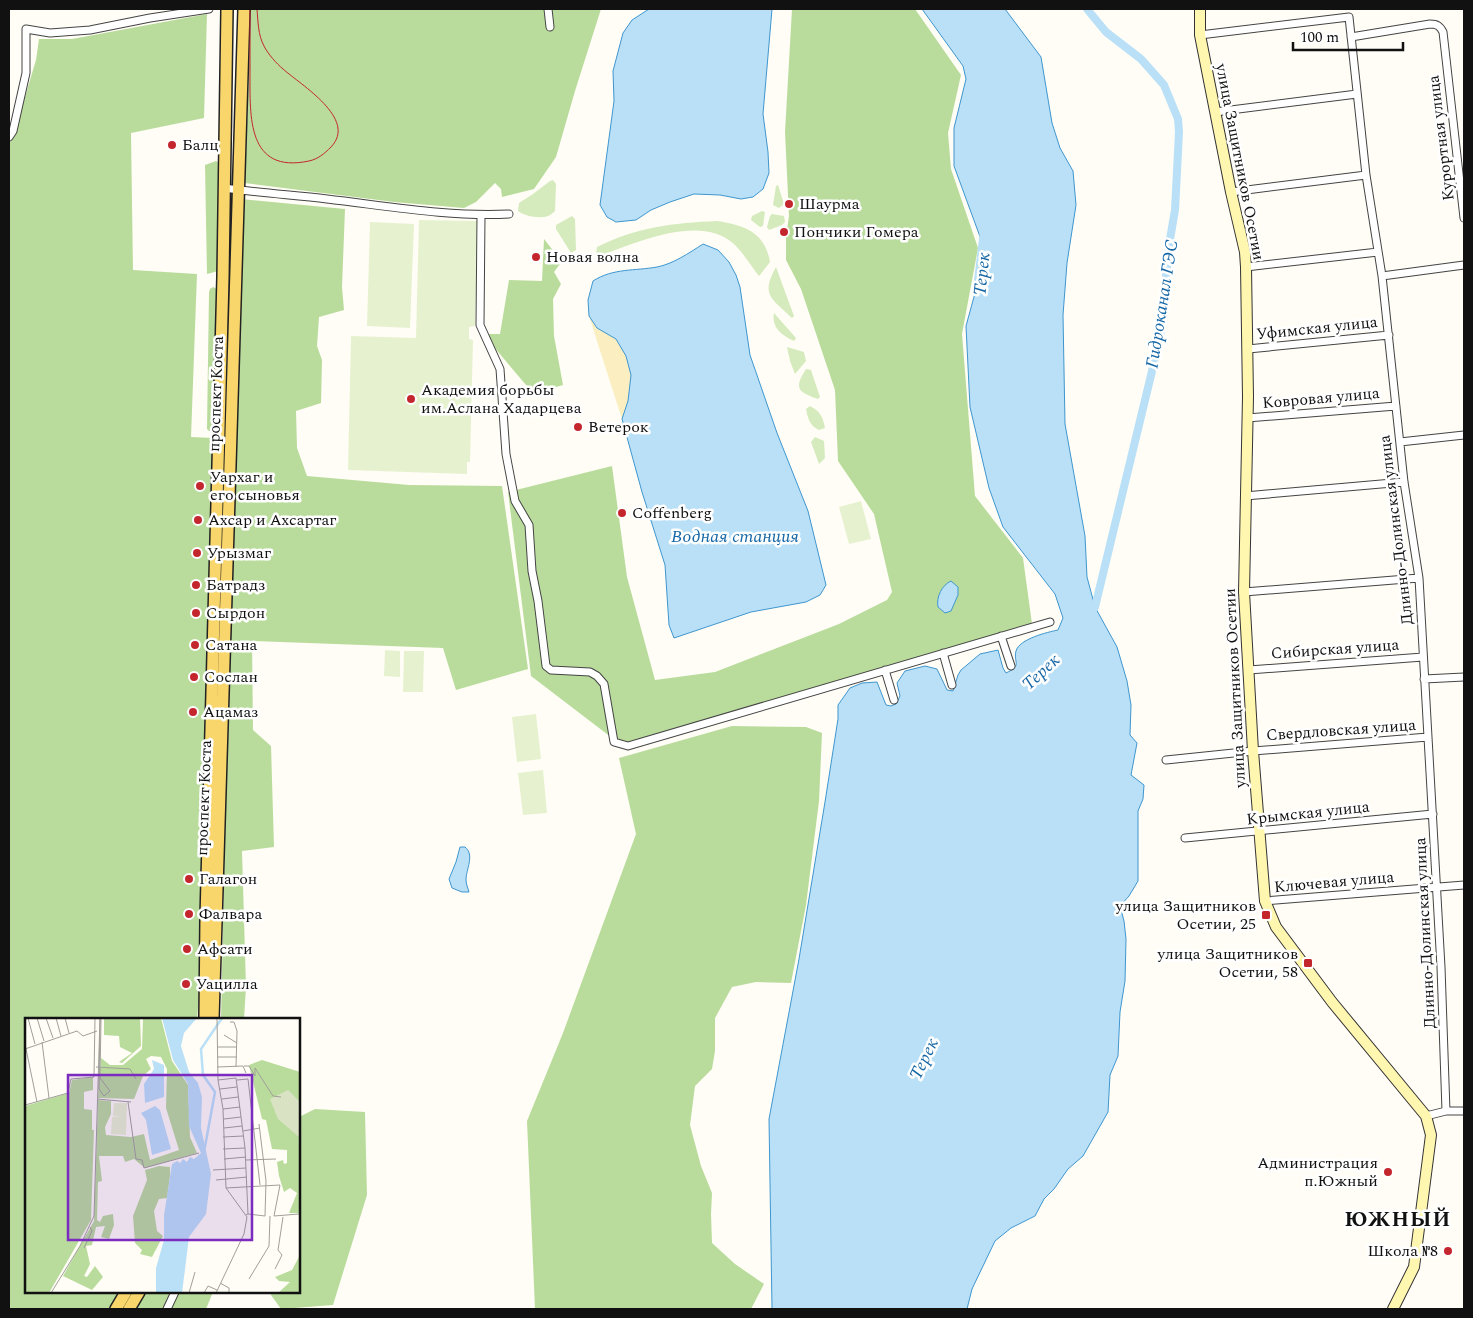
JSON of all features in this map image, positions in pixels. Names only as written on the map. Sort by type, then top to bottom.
[{"type":"main road","name":"проспект Коста","points":[[205,1018],[225,188],[227,9]]},
{"type":"main road","name":"проспект Коста","points":[[214,1018],[244,9]]},
{"type":"main road","points":[[116,1309],[125,1293]]},
{"type":"main road","points":[[129,1309],[138,1293]]},
{"type":"street","points":[[9,137],[13,131],[26,73],[26,29],[50,33],[90,30],[209,9]]},
{"type":"street","points":[[548,9],[550,27]]},
{"type":"street","name":"улица Защитников Осетии","points":[[1200,9],[1200,35],[1231,192],[1245,252],[1248,349],[1244,592],[1253,751],[1265,901],[1276,927],[1332,1002],[1426,1116],[1431,1135],[1414,1267],[1393,1309]]},
{"type":"street","name":"Длинно-Долинская улица","points":[[1200,35],[1349,17],[1366,175],[1389,335],[1404,482],[1419,578],[1441,967],[1446,1111]]},
{"type":"street","name":"Курортная улица","points":[[1351,37],[1430,24],[1436,24],[1441,27],[1464,218]]},
{"type":"street","points":[[1215,112],[1357,94]]},
{"type":"street","points":[[1231,192],[1366,175]]},
{"type":"street","points":[[225,188],[481,216],[509,214]]},
{"type":"street","points":[[481,216],[480,325],[500,369],[506,454],[515,501],[529,524],[532,572],[538,601],[546,666],[551,670],[590,672],[598,676],[604,684],[614,742],[628,746],[1050,622]]},
{"type":"street","points":[[1246,267],[1378,252]]},
{"type":"street","points":[[1382,276],[1464,265]]},
{"type":"street","name":"Уфимская улица","points":[[1248,349],[1389,335]]},
{"type":"street","name":"Ковровая улица","points":[[1247,418],[1396,406]]},
{"type":"street","points":[[1400,442],[1464,435]]},
{"type":"street","points":[[1245,496],[1404,482]]},
{"type":"street","points":[[1244,592],[1419,578]]},
{"type":"street","points":[[1001,636],[1010,666]]},
{"type":"street","points":[[943,653],[952,685]]},
{"type":"street","name":"Сибирская улица","points":[[1249,670],[1423,657]]},
{"type":"street","points":[[885,670],[894,700]]},
{"type":"street","points":[[1424,679],[1464,678]]},
{"type":"street","name":"Свердловская улица","points":[[1166,760],[1253,751],[1428,738]]},
{"type":"street","name":"Крымская улица","points":[[1185,838],[1433,814]]},
{"type":"street","name":"Ключевая улица","points":[[1265,901],[1464,885]]},
{"type":"street","points":[[1426,1116],[1446,1111],[1464,1111]]},
{"type":"street","points":[[167,1309],[175,1293]]},
{"type":"green space","points":[[251,9],[601,9],[556,157],[534,189],[502,197],[501,189],[495,183],[476,202],[464,208],[394,202],[245,183]]},
{"type":"green space","points":[[792,9],[915,9],[961,75],[948,133],[951,169],[978,248],[962,334],[975,496],[1023,558],[1032,624],[620,744],[531,676],[508,492],[612,466],[627,577],[655,680],[715,672],[839,624],[887,600],[892,592],[874,514],[838,461],[835,390],[801,289],[786,260],[786,237],[789,216],[785,132]]},
{"type":"green space","points":[[207,14],[204,118],[131,133],[133,270],[197,274],[191,437],[214,438],[201,974],[197,1018],[25,1018],[25,1293],[117,1293],[109,1309],[9,1309],[9,141],[12,140],[36,60],[39,39],[72,39]]},
{"type":"green space","points":[[216,161],[220,163],[218,271],[207,274],[205,165]]},
{"type":"green space","points":[[553,180],[556,184],[554,212],[549,216],[537,217],[528,216],[518,211],[519,203]]},
{"type":"green space","points":[[778,185],[784,204],[779,208],[773,205],[776,186]]},
{"type":"green space","points":[[241,199],[345,209],[342,287],[344,310],[319,317],[317,346],[322,360],[321,403],[296,411],[297,448],[307,476],[409,485],[502,486],[528,669],[456,690],[443,648],[252,641],[253,730],[271,746],[274,847],[242,851],[246,987],[244,1018],[221,1018]]},
{"type":"green space","points":[[762,211],[765,212],[763,226],[760,227],[751,220],[752,216]]},
{"type":"green space","points":[[772,214],[784,216],[785,222],[769,230],[767,227]]},
{"type":"green space","points":[[572,216],[575,219],[576,250],[571,253],[556,229],[556,225]]},
{"type":"green space","name":"Академия борьбы им.Аслана Хадарцева","points":[[419,220],[478,221],[475,326],[469,327],[469,339],[473,340],[470,462],[467,462],[467,474],[348,470],[351,336],[416,338]]},
{"type":"green space","points":[[717,221],[744,228],[758,237],[767,252],[770,262],[759,276],[735,245],[721,236],[705,231],[670,233],[633,243],[602,255],[598,256],[596,253],[597,247],[612,240],[656,227]]},
{"type":"green space","points":[[370,222],[414,224],[410,328],[367,326]]},
{"type":"green space","points":[[544,239],[555,253],[562,255],[562,261],[554,272],[561,284],[553,299],[554,336],[563,385],[539,390],[526,385],[483,334],[500,334],[509,280],[542,281]]},
{"type":"green space","points":[[776,267],[794,316],[792,318],[770,296],[769,284]]},
{"type":"green space","points":[[213,287],[218,291],[214,429],[209,431],[207,429],[209,292]]},
{"type":"green space","points":[[774,313],[796,338],[794,341],[782,334],[776,327]]},
{"type":"green space","points":[[787,347],[804,352],[806,361],[795,374],[790,361]]},
{"type":"green space","points":[[806,369],[811,370],[820,397],[818,399],[806,394],[800,388],[800,381]]},
{"type":"green space","points":[[810,406],[820,415],[825,428],[819,430],[811,424],[806,409]]},
{"type":"green space","points":[[815,437],[824,441],[825,458],[819,464],[811,442]]},
{"type":"green space","points":[[861,501],[871,539],[849,544],[839,507]]},
{"type":"green space","points":[[385,650],[400,651],[400,677],[384,676]]},
{"type":"green space","points":[[404,651],[424,651],[423,692],[403,692]]},
{"type":"green space","points":[[536,714],[541,759],[517,762],[512,717]]},
{"type":"green space","points":[[732,726],[806,727],[822,733],[819,801],[806,905],[791,983],[756,982],[732,987],[715,1018],[715,1051],[712,1069],[695,1086],[690,1125],[701,1166],[712,1193],[712,1243],[735,1264],[764,1284],[751,1309],[535,1309],[527,1121],[563,1033],[636,834],[619,758]]},
{"type":"green space","points":[[543,770],[547,813],[523,815],[518,773]]},
{"type":"green space","points":[[315,1109],[365,1112],[367,1195],[333,1305],[281,1309],[271,1295],[272,1293],[300,1293],[300,1116]]},
{"type":"green space","points":[[145,1293],[213,1293],[206,1309],[137,1309]]},
{"type":"sand","points":[[589,316],[597,328],[616,339],[626,356],[631,375],[628,401],[622,419]]},
{"type":"water","points":[[649,9],[772,9],[763,114],[769,173],[763,189],[753,197],[741,199],[720,195],[694,194],[651,210],[636,220],[616,222],[607,217],[600,205],[614,101],[613,71],[623,33],[632,20]]},
{"type":"water","points":[[922,9],[1005,9],[1041,57],[1052,123],[1060,148],[1073,171],[1076,205],[1067,263],[1063,315],[1065,424],[1085,536],[1087,577],[1095,607],[1117,647],[1127,681],[1131,705],[1130,735],[1137,743],[1131,775],[1144,785],[1143,799],[1138,811],[1138,881],[1120,906],[1126,939],[1125,981],[1120,1012],[1118,1056],[1110,1075],[1108,1112],[1083,1156],[1068,1169],[1054,1189],[1044,1199],[1035,1216],[1011,1228],[995,1241],[972,1289],[967,1309],[772,1309],[769,1119],[799,959],[838,719],[838,705],[850,688],[862,683],[877,682],[886,705],[896,704],[900,696],[897,683],[905,671],[925,666],[937,669],[947,690],[953,691],[961,670],[980,654],[998,650],[1006,673],[1016,666],[1016,651],[1022,643],[1034,637],[1058,630],[1063,618],[1055,594],[1003,527],[989,488],[970,407],[966,326],[986,253],[954,166],[954,128],[966,79],[963,66]]},
{"type":"water","name":"Водная станция","points":[[703,244],[718,250],[729,262],[736,275],[740,287],[750,355],[777,433],[808,511],[826,585],[820,595],[806,602],[751,612],[674,638],[669,625],[665,565],[622,419],[628,401],[631,375],[626,356],[616,339],[597,328],[589,316],[588,300],[593,281],[601,277],[616,272],[663,266],[681,258]]},
{"type":"water","points":[[951,581],[958,587],[958,595],[951,611],[945,613],[938,607],[938,599],[942,588]]},
{"type":"water","points":[[460,847],[465,847],[468,850],[470,858],[466,876],[469,892],[462,892],[452,888],[449,879]]},
{"type":"waterway","name":"Гидроканал ГЭС","points":[[1087,9],[1106,32],[1141,59],[1164,85],[1178,119],[1179,132],[1175,210],[1169,245],[1160,338],[1095,607],[1089,615]]},
{"type":"waterway","name":"Терек","points":[[980,289],[987,231]]},
{"type":"tram line","points":[[250,9],[250,107],[256,138],[263,150],[274,159],[289,163],[312,160],[321,156],[331,147],[337,136],[337,125],[332,114],[324,104],[272,58],[264,46],[261,37],[257,9]]},
{"type":"place","name":"Балц","points":[[172,145]]},
{"type":"place","name":"Шаурма","points":[[789,204]]},
{"type":"place","name":"Пончики Гомера","points":[[784,232]]},
{"type":"place","name":"Новая волна","points":[[536,257]]},
{"type":"place","name":"Академия борьбы им.Аслана Хадарцева","points":[[411,399]]},
{"type":"place","name":"Ветерок","points":[[578,427]]},
{"type":"place","name":"Уархаг и его сыновья","points":[[200,486]]},
{"type":"place","name":"Coffenberg","points":[[622,513]]},
{"type":"place","name":"Ахсар и Ахсартаг","points":[[198,520]]},
{"type":"place","name":"Урызмаг","points":[[197,553]]},
{"type":"place","name":"Батрадз","points":[[196,585]]},
{"type":"place","name":"Сырдон","points":[[196,613]]},
{"type":"place","name":"Сатана","points":[[195,645]]},
{"type":"place","name":"Сослан","points":[[194,677]]},
{"type":"place","name":"Ацамаз","points":[[193,712]]},
{"type":"place","name":"Галагон","points":[[189,879]]},
{"type":"place","name":"Фалвара","points":[[189,914]]},
{"type":"place","name":"улица Защитников Осетии, 25","points":[[1266,915]]},
{"type":"place","name":"Афсати","points":[[187,949]]},
{"type":"place","name":"улица Защитников Осетии, 58","points":[[1308,963]]},
{"type":"place","name":"Уацилла","points":[[186,984]]},
{"type":"place","name":"Администрация п.Южный","points":[[1388,1172]]},
{"type":"place","name":"Школа №8","points":[[1448,1251]]},
{"type":"district","name":"ЮЖНЫЙ","points":[[1398,1220]]}]
